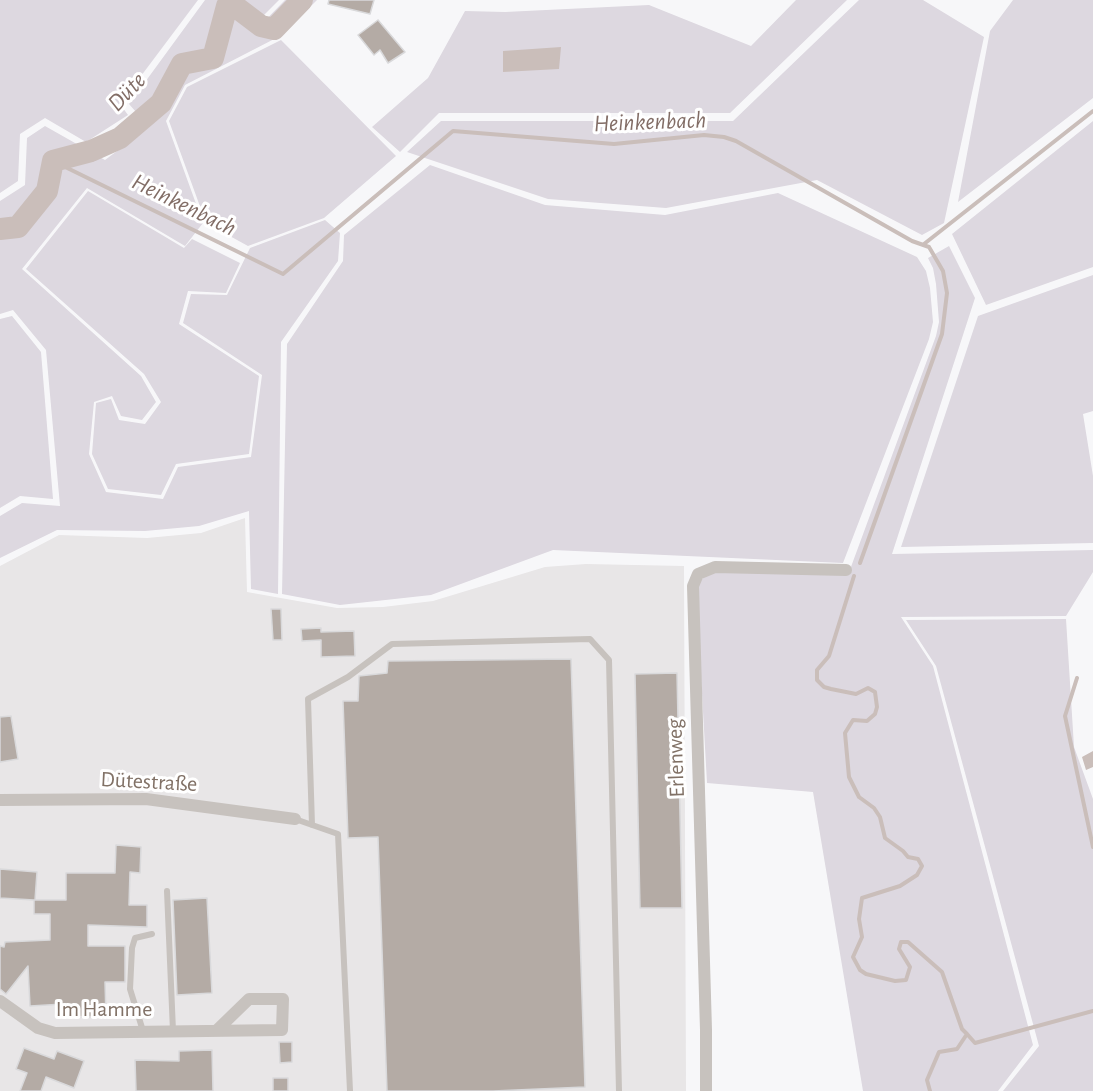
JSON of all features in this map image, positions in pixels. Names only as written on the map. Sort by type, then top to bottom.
[{"type":"street","name":"Erlenweg","points":[[706,1091],[693,586],[698,574],[715,567],[846,570]]},
{"type":"street","name":"Dütestraße","points":[[0,800],[146,799],[295,819]]},
{"type":"street","name":"Im Hamme","points":[[0,1001],[38,1028],[55,1033],[142,1031],[216,1031],[282,1030],[283,999],[249,999],[216,1031]]},
{"type":"lane","points":[[312,825],[308,699],[348,677],[392,644],[590,639],[609,660],[619,1091]]},
{"type":"lane","points":[[295,819],[338,834],[350,1091]]},
{"type":"lane","points":[[167,891],[173,1031]]},
{"type":"lane","points":[[142,1031],[134,1010],[130,989],[132,948],[135,938],[152,934]]},
{"type":"shaded area","points":[[0,0],[198,0],[120,104],[128,115],[86,142],[45,118],[20,134],[18,181],[0,193]]},
{"type":"shaded area","points":[[205,0],[236,0],[236,16],[255,31],[285,0],[317,0],[282,35],[185,85],[166,121],[203,223],[185,246],[87,188],[22,269],[141,376],[156,402],[142,420],[121,416],[112,396],[94,402],[89,454],[106,492],[163,499],[178,467],[251,457],[262,375],[183,323],[191,294],[227,295],[250,248],[325,220],[340,233],[338,261],[281,342],[278,594],[251,589],[249,511],[199,526],[145,531],[57,530],[0,558],[0,516],[22,503],[60,506],[46,350],[13,310],[0,314],[0,201],[25,185],[27,138],[45,126],[105,160],[149,127],[129,104]]},
{"type":"shaded area","points":[[240,0],[279,0],[261,18]]},
{"type":"shaded area","points":[[796,0],[847,0],[730,113],[439,113],[400,152],[372,127],[428,78],[465,11],[505,12],[649,5],[751,46]]},
{"type":"shaded area","points":[[859,0],[923,0],[984,37],[944,223],[922,235],[817,180],[666,208],[548,199],[407,152],[441,121],[733,121]]},
{"type":"shaded area","points":[[1013,0],[1093,0],[1093,98],[958,202],[990,31]]},
{"type":"shaded area","points":[[281,40],[396,156],[324,218],[248,246],[206,223],[169,121],[187,87]]},
{"type":"shaded area","points":[[561,47],[559,69],[503,72],[503,51]]},
{"type":"shaded area","points":[[1093,121],[1093,267],[986,305],[952,234]]},
{"type":"shaded area","points":[[430,165],[545,205],[665,215],[778,193],[917,257],[926,271],[930,288],[933,322],[929,339],[843,563],[553,550],[431,595],[340,605],[282,594],[287,344],[343,261],[344,235]]},
{"type":"shaded area","points":[[88,191],[184,248],[192,239],[240,263],[226,293],[188,291],[179,324],[259,376],[249,454],[176,464],[161,495],[108,489],[92,454],[96,403],[111,399],[119,420],[145,424],[161,402],[144,374],[26,269]]},
{"type":"shaded area","points":[[949,246],[975,298],[892,554],[1093,550],[1093,572],[1066,616],[901,617],[933,666],[1033,1045],[998,1091],[863,1091],[813,792],[707,783],[696,586],[704,577],[716,572],[848,575],[936,336],[939,322],[936,284],[933,268],[928,258]]},
{"type":"shaded area","points":[[1093,275],[1093,411],[1083,414],[1093,476],[1093,543],[901,547],[978,316]]},
{"type":"shaded area","points":[[12,316],[41,352],[53,499],[20,496],[0,508],[0,319]]},
{"type":"shaded area","points":[[245,518],[247,592],[337,608],[383,607],[433,601],[545,567],[586,564],[684,566],[686,1091],[0,1091],[0,566],[59,535],[147,538],[201,533]]},
{"type":"shaded area","points":[[1066,619],[1074,747],[1093,799],[1093,1091],[1003,1091],[1039,1046],[936,666],[906,620]]},
{"type":"shaded area","points":[[1093,751],[1093,767],[1086,770],[1082,757]]},
{"type":"building","points":[[329,0],[374,0],[370,14],[328,4]]},
{"type":"building","points":[[378,20],[405,52],[388,63],[380,50],[374,55],[358,35]]},
{"type":"building","points":[[271,609],[281,609],[282,640],[273,640]]},
{"type":"building","points":[[321,628],[321,632],[354,631],[355,656],[321,657],[321,640],[302,641],[301,629]]},
{"type":"building","points":[[571,659],[585,1087],[493,1091],[387,1091],[378,837],[348,838],[343,701],[358,701],[359,676],[387,673],[388,661]]},
{"type":"building","points":[[677,673],[682,908],[640,908],[635,674]]},
{"type":"building","points":[[11,716],[18,759],[0,762],[0,717]]},
{"type":"building","points":[[116,845],[141,847],[140,873],[130,872],[129,905],[147,905],[147,927],[88,925],[88,946],[125,946],[125,982],[105,982],[106,1017],[70,1017],[64,1012],[64,1004],[30,1006],[28,966],[6,994],[0,989],[0,946],[4,947],[5,942],[50,940],[50,914],[34,914],[34,900],[0,898],[0,869],[37,872],[35,900],[66,900],[66,873],[115,873]]},
{"type":"building","points":[[207,898],[212,993],[177,995],[173,900]]},
{"type":"building","points":[[279,1042],[292,1042],[292,1062],[280,1063]]},
{"type":"building","points":[[24,1048],[54,1059],[57,1051],[84,1061],[74,1088],[46,1077],[41,1091],[20,1091],[27,1073],[16,1069]]},
{"type":"building","points":[[212,1050],[213,1091],[136,1091],[135,1060],[179,1061],[179,1051]]},
{"type":"building","points":[[273,1078],[288,1078],[288,1091],[273,1091]]},
{"type":"waterway","name":"Düte","points":[[0,229],[18,227],[47,191],[53,161],[91,151],[120,138],[161,103],[182,64],[213,58],[227,6],[232,4],[261,26],[274,29],[302,0]]},
{"type":"waterway","points":[[924,244],[1093,111]]},
{"type":"waterway","name":"Heinkenbach","points":[[53,161],[283,274],[453,131],[614,144],[704,135],[736,141],[912,241],[929,247],[943,271],[947,293],[942,334],[860,563]]},
{"type":"waterway","name":"Heinkenbach","points":[[854,576],[829,656],[817,670],[817,680],[824,687],[831,689],[856,694],[868,688],[875,692],[877,707],[875,714],[867,721],[853,720],[845,733],[849,777],[859,797],[874,808],[880,817],[885,838],[908,857],[918,859],[922,866],[917,875],[900,886],[862,898],[859,919],[862,937],[853,957],[860,970],[866,974],[895,981],[906,980],[910,967],[899,949],[901,942],[908,942],[942,972],[962,1029],[967,1034],[957,1049],[939,1052],[927,1080],[930,1091]]},
{"type":"waterway","points":[[1077,678],[1065,716],[1093,847]]},
{"type":"waterway","points":[[967,1034],[975,1043],[1093,1011]]}]
